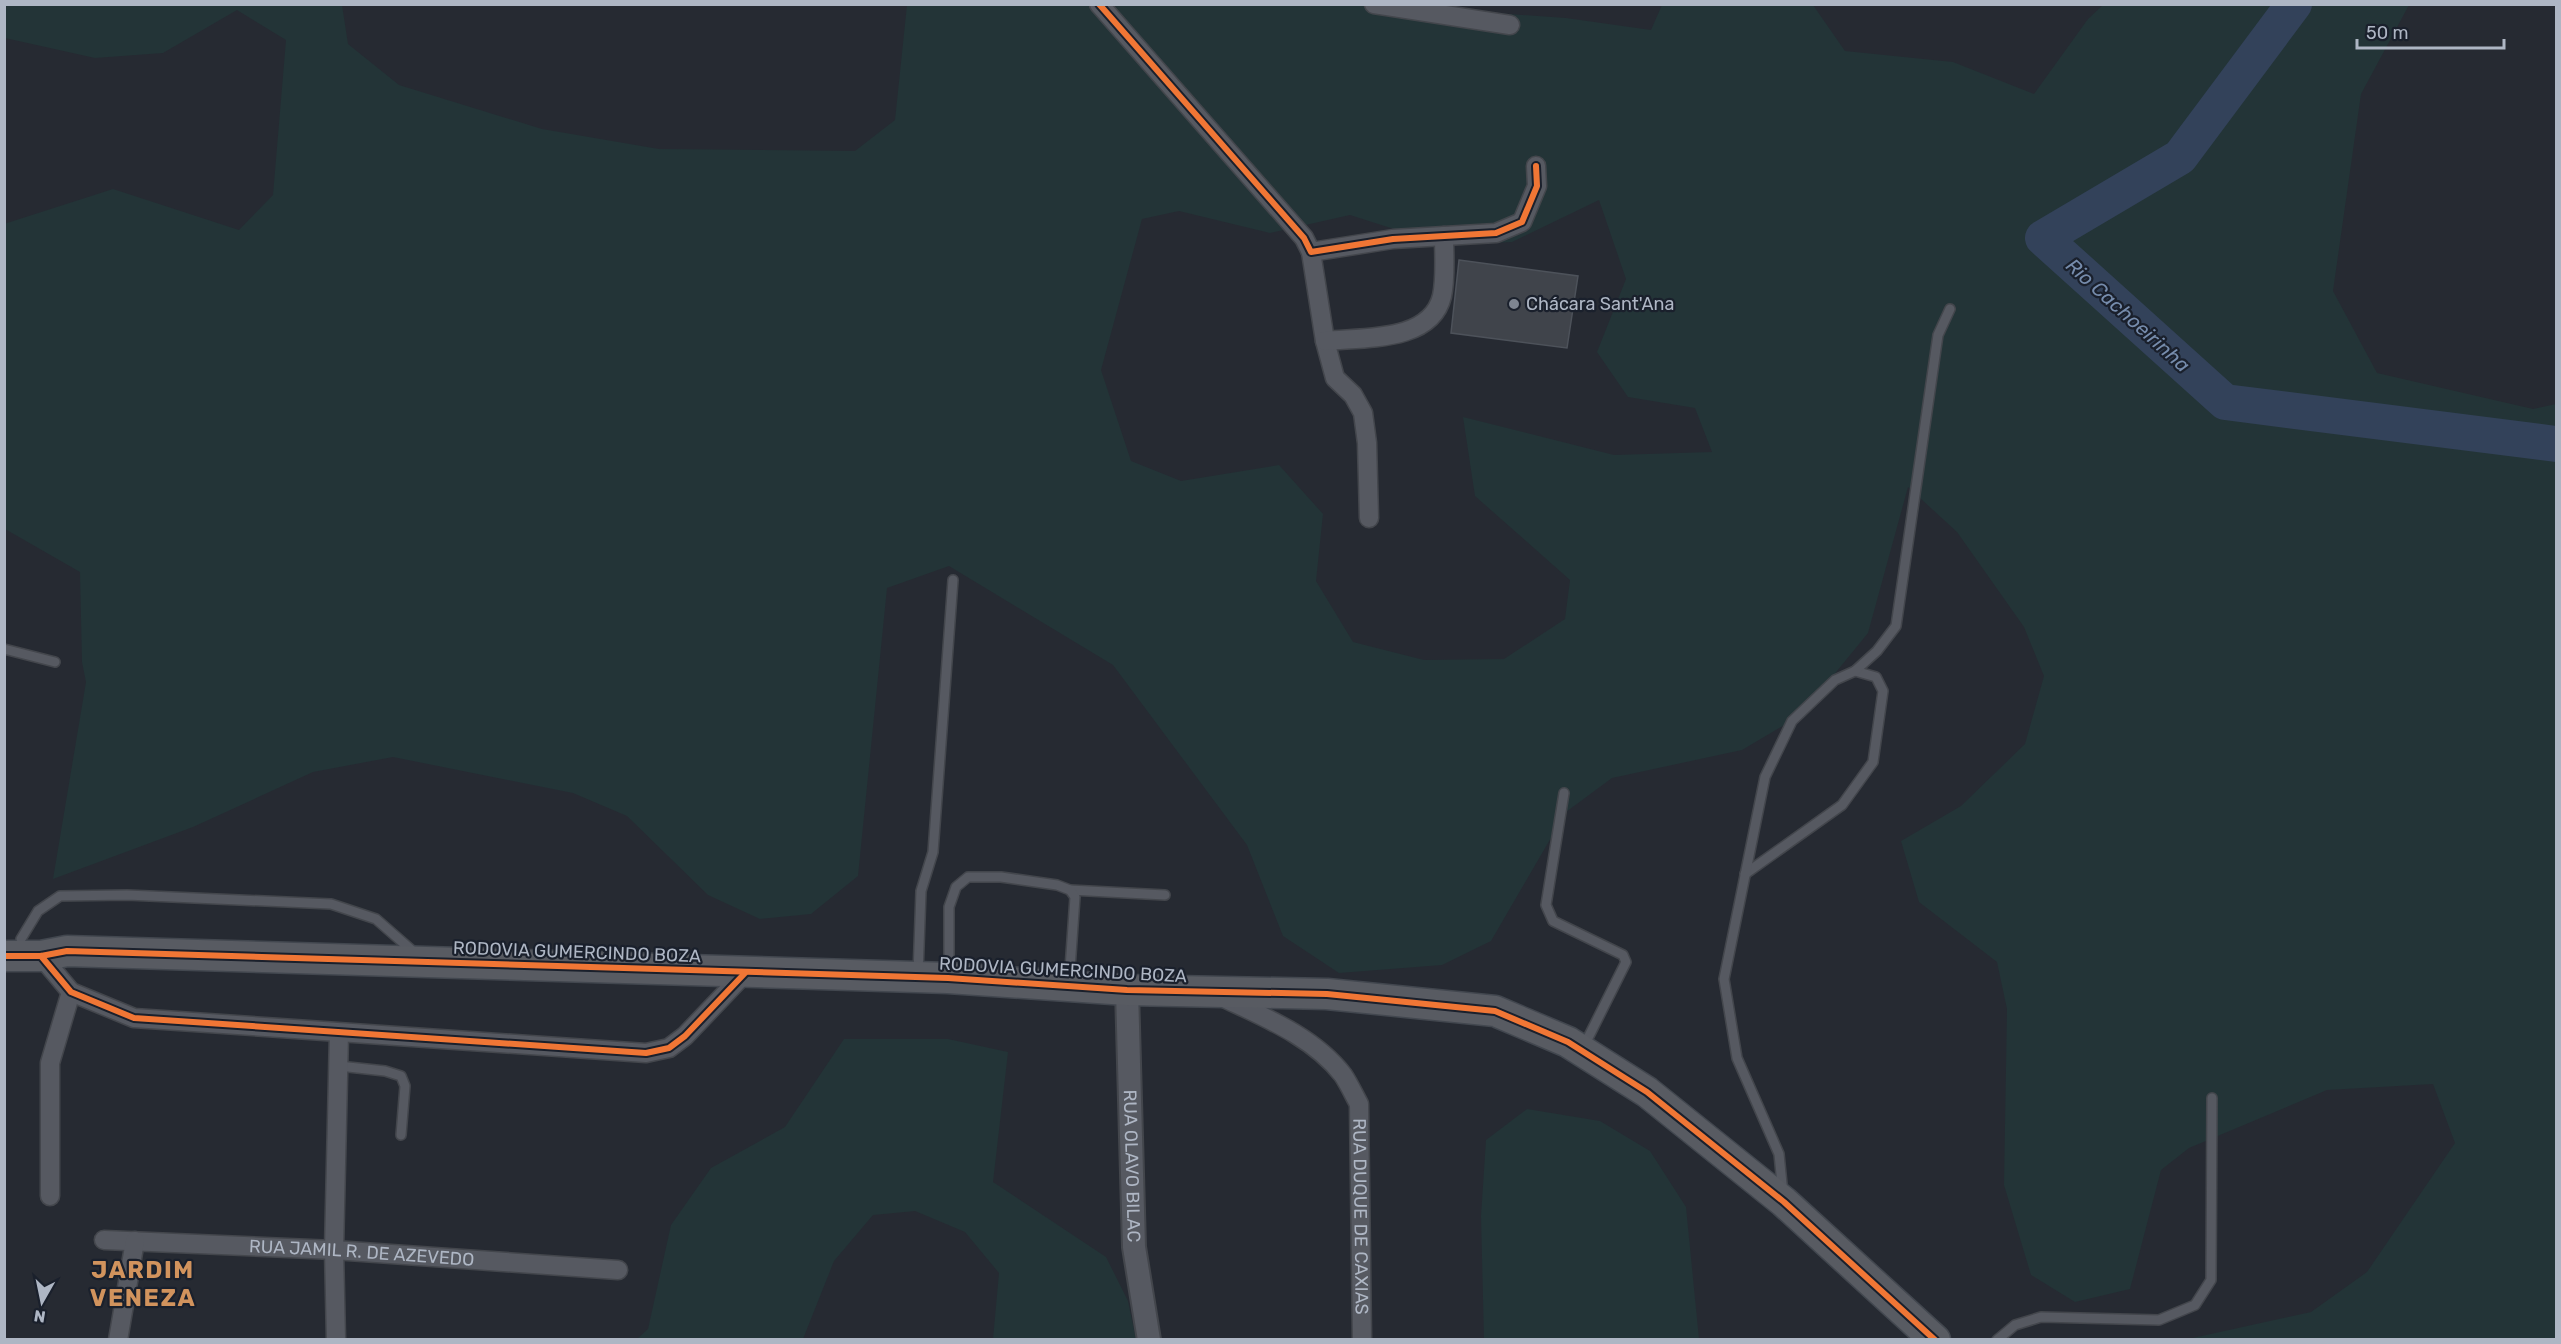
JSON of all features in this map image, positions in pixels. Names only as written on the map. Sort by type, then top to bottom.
[{"type":"main road","name":"RODOVIA GUMERCINDO BOZA","points":[[22,950],[917,979],[948,978],[1127,990],[1327,994],[1495,1011],[1568,1042],[1647,1092],[1784,1202],[1935,1340]]},
{"type":"street","points":[[1099,4],[1304,238],[1311,252],[1325,341],[1335,378],[1353,395],[1363,413],[1367,443],[1369,518]]},
{"type":"street","points":[[1374,4],[1510,25]]},
{"type":"street","points":[[1311,252],[1392,239],[1496,233],[1522,222],[1537,186],[1536,166]]},
{"type":"street","points":[[1325,341],[1404,334],[1434,315],[1442,297],[1444,236]]},
{"type":"street","points":[[22,950],[71,992],[134,1018],[646,1053],[669,1048],[685,1036],[745,973]]},
{"type":"street","name":"RUA OLAVO BILAC","points":[[1127,990],[1134,1247],[1149,1340]]},
{"type":"street","points":[[50,1196],[50,1064],[71,992]]},
{"type":"street","name":"RUA DUQUE DE CAXIAS","points":[[1212,992],[1279,1025],[1326,1056],[1344,1077],[1359,1104],[1362,1340]]},
{"type":"street","points":[[336,1340],[334,1250],[339,1033]]},
{"type":"street","name":"RUA JAMIL R. DE AZEVEDO","points":[[104,1240],[334,1250],[618,1270]]},
{"type":"street","points":[[118,1340],[135,1241]]},
{"type":"lane","points":[[1784,1202],[1779,1154],[1737,1059],[1724,979],[1765,777],[1792,721],[1835,680],[1855,671],[1878,651],[1896,626],[1938,335],[1950,309]]},
{"type":"lane","points":[[917,979],[921,891],[933,852],[953,580]]},
{"type":"lane","points":[[4,649],[55,662]]},
{"type":"lane","points":[[1745,874],[1842,805],[1873,762],[1883,691],[1876,677],[1855,671]]},
{"type":"lane","points":[[1564,794],[1546,904],[1548,913],[1553,921],[1623,955],[1626,962],[1581,1050]]},
{"type":"lane","points":[[948,978],[949,908],[956,886],[968,877],[1013,879],[1057,885],[1070,890],[1165,895]]},
{"type":"lane","points":[[1069,987],[1075,897],[1070,890]]},
{"type":"lane","points":[[22,950],[38,911],[60,896],[127,895],[331,904],[376,919],[424,962]]},
{"type":"lane","points":[[339,1066],[385,1071],[401,1076],[405,1086],[401,1135]]},
{"type":"lane","points":[[1997,1340],[2015,1325],[2040,1317],[2159,1320],[2195,1305],[2211,1280],[2212,1098]]},
{"type":"shaded area","points":[[1417,4],[1453,10],[1566,18],[1651,30],[1662,5],[1813,5],[1845,51],[1953,62],[2034,94],[2088,19],[2103,5],[2409,5],[2361,94],[2333,291],[2377,373],[2533,409],[2556,404],[2556,1339],[2188,1339],[2311,1312],[2367,1272],[2455,1143],[2433,1084],[2327,1090],[2189,1148],[2161,1170],[2130,1289],[2075,1302],[2031,1275],[2004,1185],[2007,1009],[1997,962],[1919,902],[1901,841],[1961,806],[2025,744],[2044,676],[2024,627],[1957,532],[1908,487],[1868,633],[1801,715],[1742,750],[1612,778],[1566,812],[1491,941],[1442,965],[1339,973],[1283,936],[1247,845],[1113,665],[949,566],[887,588],[858,876],[811,914],[760,919],[708,895],[627,816],[573,793],[393,757],[313,772],[193,827],[53,879],[86,682],[82,662],[80,572],[5,529],[4,224],[113,189],[239,230],[273,195],[286,40],[237,10],[163,53],[95,58],[5,38],[5,5],[342,5],[348,44],[399,85],[542,129],[659,149],[855,151],[895,120],[907,5]],"holes":[[[1599,200],[1626,279],[1597,352],[1628,397],[1695,408],[1712,452],[1614,455],[1463,417],[1475,496],[1570,580],[1565,619],[1504,659],[1424,660],[1353,642],[1316,581],[1323,514],[1279,465],[1181,481],[1131,461],[1101,370],[1142,219],[1179,211],[1270,233],[1350,215],[1444,245],[1512,242]]]},
{"type":"shaded area","points":[[844,1039],[948,1039],[1008,1052],[993,1182],[1106,1257],[1128,1301],[1136,1339],[993,1339],[999,1273],[965,1232],[915,1211],[873,1215],[834,1261],[803,1339],[637,1339],[648,1329],[671,1225],[711,1168],[785,1127]]},
{"type":"shaded area","points":[[1527,1109],[1600,1121],[1650,1151],[1686,1207],[1699,1339],[1484,1339],[1481,1216],[1486,1140]]},
{"type":"building","name":"Chácara Sant'Ana","points":[[1459,260],[1578,276],[1567,348],[1451,333]]},
{"type":"waterway","name":"Rio Cachoeirinha","points":[[2294,4],[2180,157],[2043,238],[2225,402],[2556,444]]},
{"type":"cycle path","points":[[1099,4],[1304,238],[1311,252],[1393,239],[1496,233],[1522,222],[1537,186],[1536,166]]},
{"type":"cycle path","points":[[4,956],[41,956],[67,951],[948,978],[1127,990],[1327,994],[1495,1011],[1568,1042],[1647,1092],[1784,1202],[1935,1340]]},
{"type":"cycle path","points":[[41,956],[71,992],[134,1018],[646,1053],[669,1048],[685,1036],[745,973]]},
{"type":"place","name":"Chácara Sant'Ana","points":[[1514,304]]},
{"type":"district","name":"JARDIM VENEZA","points":[[143,1284]]}]
